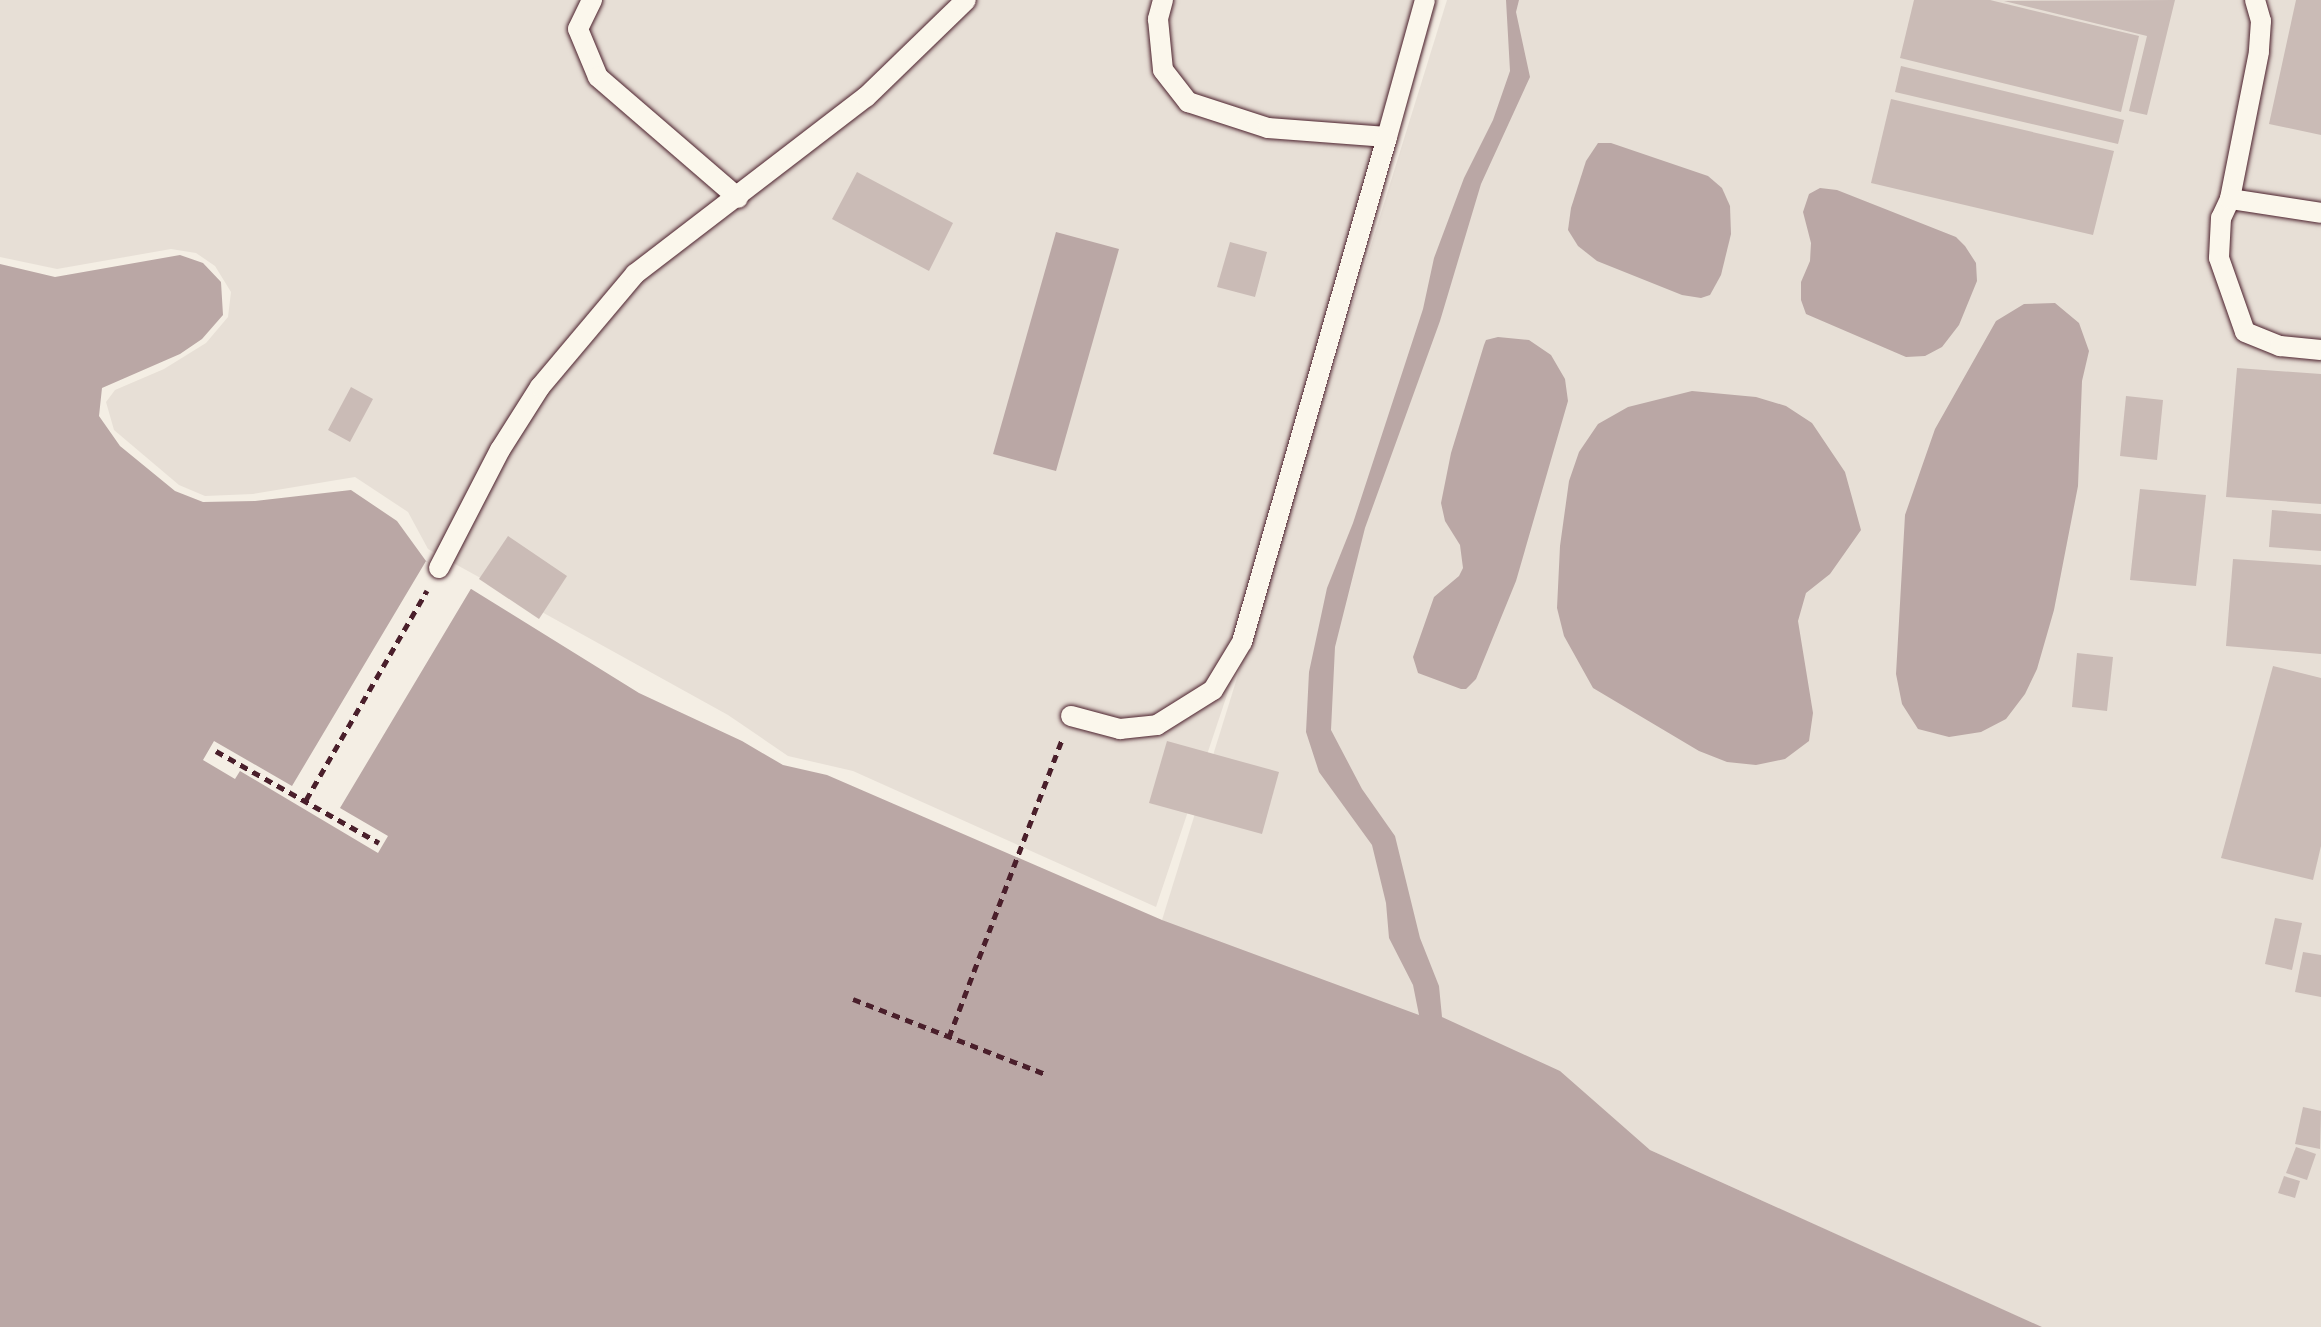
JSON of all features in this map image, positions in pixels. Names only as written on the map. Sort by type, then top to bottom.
[{"type":"lane","points":[[592,0],[578,29],[598,77],[738,198]]},
{"type":"lane","points":[[439,568],[500,450],[540,387],[635,274],[866,97],[966,0]]},
{"type":"lane","points":[[1163,0],[1158,19],[1163,70],[1188,102],[1268,128],[1387,137]]},
{"type":"lane","points":[[1071,716],[1120,729],[1157,725],[1213,690],[1242,642],[1425,0]]},
{"type":"lane","points":[[2255,0],[2261,21],[2259,52],[2230,199],[2221,218],[2219,258],[2245,332],[2280,346],[2321,350]]},
{"type":"lane","points":[[2230,199],[2321,213]]},
{"type":"path","points":[[306,800],[439,568]]},
{"type":"path","points":[[949,1037],[1071,716]]},
{"type":"path","points":[[216,751],[379,843]]},
{"type":"path","points":[[853,999],[1045,1074]]},
{"type":"shaded area","points":[[0,0],[1439,0],[1234,674],[1156,907],[853,771],[788,756],[728,715],[428,549],[408,512],[355,477],[253,494],[205,496],[179,485],[114,430],[106,402],[115,390],[164,369],[206,343],[228,317],[231,292],[215,266],[196,253],[171,249],[57,269],[0,257]]},
{"type":"shaded area","points":[[1447,0],[2321,0],[2321,1327],[2041,1327],[1650,1150],[1162,920]]},
{"type":"shaded area","points":[[1506,0],[1519,0],[1516,12],[1530,77],[1481,184],[1440,321],[1365,528],[1335,647],[1331,730],[1362,789],[1395,836],[1420,938],[1439,986],[1442,1017],[1560,1071],[1650,1150],[2042,1327],[0,1327],[0,264],[55,277],[180,255],[203,263],[221,282],[223,315],[202,339],[180,354],[102,388],[99,416],[120,446],[175,491],[203,502],[255,501],[351,490],[397,521],[426,561],[639,693],[742,741],[783,765],[827,775],[1162,920],[1419,1015],[1413,985],[1389,938],[1386,903],[1372,845],[1319,772],[1306,732],[1309,672],[1327,588],[1353,523],[1423,309],[1434,258],[1464,178],[1493,120],[1510,71]]},
{"type":"shaded area","points":[[1598,143],[1611,143],[1708,176],[1722,188],[1730,206],[1731,234],[1721,275],[1710,295],[1701,298],[1682,295],[1597,261],[1578,246],[1568,230],[1571,208],[1586,161]]},
{"type":"shaded area","points":[[1820,188],[1837,190],[1956,237],[1965,246],[1976,263],[1977,281],[1959,325],[1942,347],[1925,356],[1906,357],[1806,314],[1801,300],[1801,282],[1810,261],[1811,243],[1803,212],[1809,194]]},
{"type":"shaded area","points":[[1056,232],[1119,249],[1056,471],[993,454]]},
{"type":"shaded area","points":[[2055,303],[2079,323],[2089,351],[2082,381],[2078,486],[2054,610],[2037,669],[2025,694],[2006,719],[1981,732],[1949,737],[1918,729],[1902,704],[1896,674],[1905,515],[1935,429],[1996,321],[2024,304]]},
{"type":"shaded area","points":[[1498,337],[1529,340],[1551,355],[1565,379],[1568,401],[1516,581],[1476,679],[1466,689],[1461,689],[1418,673],[1413,657],[1434,597],[1459,576],[1463,568],[1460,545],[1445,521],[1441,503],[1451,453],[1484,345],[1486,340]]},
{"type":"shaded area","points":[[1692,391],[1756,397],[1786,406],[1812,423],[1845,472],[1861,530],[1830,574],[1806,593],[1798,621],[1813,713],[1809,741],[1785,759],[1756,765],[1727,762],[1699,751],[1593,688],[1564,636],[1557,608],[1560,546],[1569,481],[1579,452],[1598,424],[1628,407]]},
{"type":"pier","points":[[426,561],[472,587],[340,808],[388,836],[378,853],[240,771],[235,779],[203,760],[214,741],[292,786]]},
{"type":"building","points":[[1914,0],[1990,0],[2139,36],[2121,112],[1900,58]]},
{"type":"building","points":[[2175,0],[2147,115],[2129,111],[2147,36],[2004,1]]},
{"type":"building","points":[[2296,0],[2321,0],[2321,135],[2269,124]]},
{"type":"building","points":[[1901,66],[2124,120],[2118,144],[1895,92]]},
{"type":"building","points":[[1891,99],[2114,151],[2093,235],[1871,183]]},
{"type":"building","points":[[857,172],[953,223],[929,271],[832,219]]},
{"type":"building","points":[[1230,242],[1267,252],[1255,297],[1217,287]]},
{"type":"building","points":[[2237,368],[2321,374],[2321,504],[2226,497]]},
{"type":"building","points":[[351,387],[373,399],[350,442],[328,430]]},
{"type":"building","points":[[2126,396],[2163,400],[2157,460],[2120,456]]},
{"type":"building","points":[[2140,489],[2206,495],[2196,586],[2130,580]]},
{"type":"building","points":[[2272,510],[2321,514],[2321,551],[2269,547]]},
{"type":"building","points":[[508,536],[567,576],[539,619],[479,579]]},
{"type":"building","points":[[2233,559],[2321,565],[2321,654],[2226,646]]},
{"type":"building","points":[[2077,653],[2113,657],[2107,711],[2072,707]]},
{"type":"building","points":[[2273,666],[2321,678],[2321,846],[2313,880],[2221,858]]},
{"type":"building","points":[[1167,741],[1279,772],[1262,834],[1149,803]]},
{"type":"building","points":[[2275,918],[2302,923],[2292,970],[2265,964]]},
{"type":"building","points":[[2303,952],[2321,955],[2321,997],[2295,992]]},
{"type":"building","points":[[2303,1107],[2321,1111],[2320,1149],[2295,1144]]},
{"type":"building","points":[[2296,1147],[2316,1154],[2307,1180],[2286,1173]]},
{"type":"building","points":[[2284,1176],[2300,1181],[2295,1198],[2278,1193]]}]
